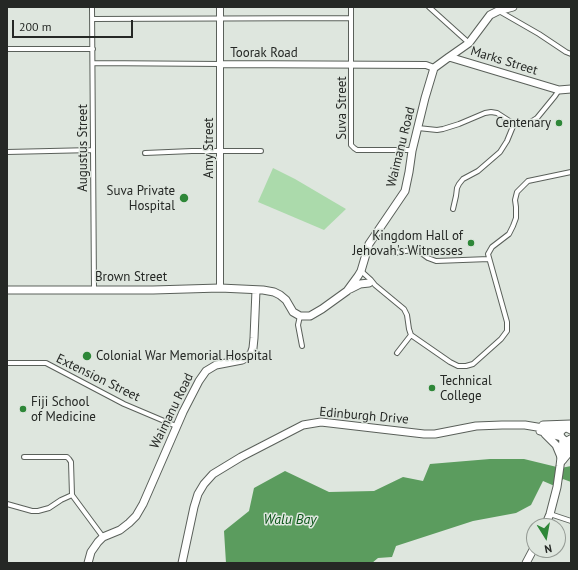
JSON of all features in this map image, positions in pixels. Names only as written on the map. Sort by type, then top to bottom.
[{"type":"main road","name":"Amy Street","points":[[220,7],[220,288]]},
{"type":"main road","points":[[434,68],[469,42],[490,15],[498,11],[514,7]]},
{"type":"main road","name":"Marks Street","points":[[449,57],[559,90],[571,89]]},
{"type":"main road","name":"Toorak Road","points":[[220,64],[426,64],[434,68]]},
{"type":"main road","name":"Waimanu Road","points":[[300,316],[310,316],[347,291],[360,274],[369,244],[405,191],[412,151],[434,68]]},
{"type":"main road","points":[[347,291],[360,284],[372,284]]},
{"type":"main road","name":"Brown Street","points":[[7,290],[170,290],[220,288],[256,290]]},
{"type":"main road","points":[[256,290],[274,292],[280,295],[286,300],[293,312],[300,316]]},
{"type":"main road","name":"Waimanu Road","points":[[103,536],[120,530],[130,523],[136,516],[143,504],[176,426],[199,381],[206,371],[216,365],[242,360],[251,354],[254,338],[256,290]]},
{"type":"main road","name":"Edinburgh Drive","points":[[182,563],[194,507],[198,494],[204,484],[213,474],[241,457],[302,425],[321,422],[435,434],[476,426],[525,425],[561,436]]},
{"type":"main road","points":[[525,425],[571,428]]},
{"type":"main road","name":"Edinburgh Drive","points":[[525,425],[542,432],[561,436]]},
{"type":"main road","points":[[548,518],[557,487],[561,461],[561,436],[565,428],[571,428]]},
{"type":"main road","points":[[542,432],[556,445],[561,461]]},
{"type":"main road","points":[[561,436],[567,441],[571,439]]},
{"type":"main road","points":[[561,461],[571,439]]},
{"type":"main road","points":[[561,461],[571,450]]},
{"type":"main road","points":[[88,563],[91,552],[103,536]]},
{"type":"street","name":"Augustus Street","points":[[92,7],[94,289]]},
{"type":"street","name":"Suva Street","points":[[351,7],[351,145],[357,150],[412,151]]},
{"type":"street","points":[[429,7],[469,42]]},
{"type":"street","points":[[498,11],[571,54]]},
{"type":"street","points":[[93,19],[351,18]]},
{"type":"street","points":[[7,49],[93,50]]},
{"type":"street","name":"Toorak Road","points":[[93,63],[220,64]]},
{"type":"street","points":[[418,128],[437,130],[443,129],[491,112],[497,113],[514,124],[529,123],[537,118],[559,90]]},
{"type":"street","points":[[453,209],[456,188],[463,179],[478,171],[500,152],[507,141],[514,124]]},
{"type":"street","points":[[7,152],[93,150]]},
{"type":"street","points":[[145,153],[261,151]]},
{"type":"street","points":[[360,274],[404,309],[407,315],[411,335],[458,366],[473,364],[501,339],[507,331],[507,322],[488,254],[492,247],[508,234],[513,226],[516,218],[515,200],[517,192],[528,181],[571,172]]},
{"type":"street","points":[[396,253],[417,250],[428,258],[436,261],[489,259]]},
{"type":"street","points":[[360,274],[371,280],[372,284]]},
{"type":"street","points":[[300,316],[298,325],[302,346]]},
{"type":"street","points":[[398,353],[411,335]]},
{"type":"street","name":"Extension Street","points":[[7,363],[46,363],[124,404],[176,426]]},
{"type":"street","points":[[24,457],[67,457],[71,462],[72,495],[103,536]]},
{"type":"street","points":[[7,504],[32,511],[38,511],[49,508],[72,495]]},
{"type":"street","points":[[550,514],[571,521]]},
{"type":"shaded area","points":[[273,168],[346,209],[324,230],[258,202]]},
{"type":"water","name":"Walu Bay","points":[[490,459],[524,459],[561,468],[571,466],[571,482],[563,479],[557,487],[543,481],[531,505],[516,513],[473,521],[396,546],[392,557],[378,558],[372,563],[226,563],[224,531],[249,511],[254,488],[285,471],[329,492],[374,491],[403,477],[423,481],[430,464]]},
{"type":"place","name":"Centenary","points":[[559,123]]},
{"type":"place","name":"Suva Private Hospital","points":[[184,198]]},
{"type":"place","name":"Kingdom Hall of Jehovah's Witnesses","points":[[471,243]]},
{"type":"place","name":"Colonial War Memorial Hospital","points":[[87,356]]},
{"type":"place","name":"Technical College","points":[[432,388]]},
{"type":"place","name":"Fiji School of Medicine","points":[[23,409]]}]
